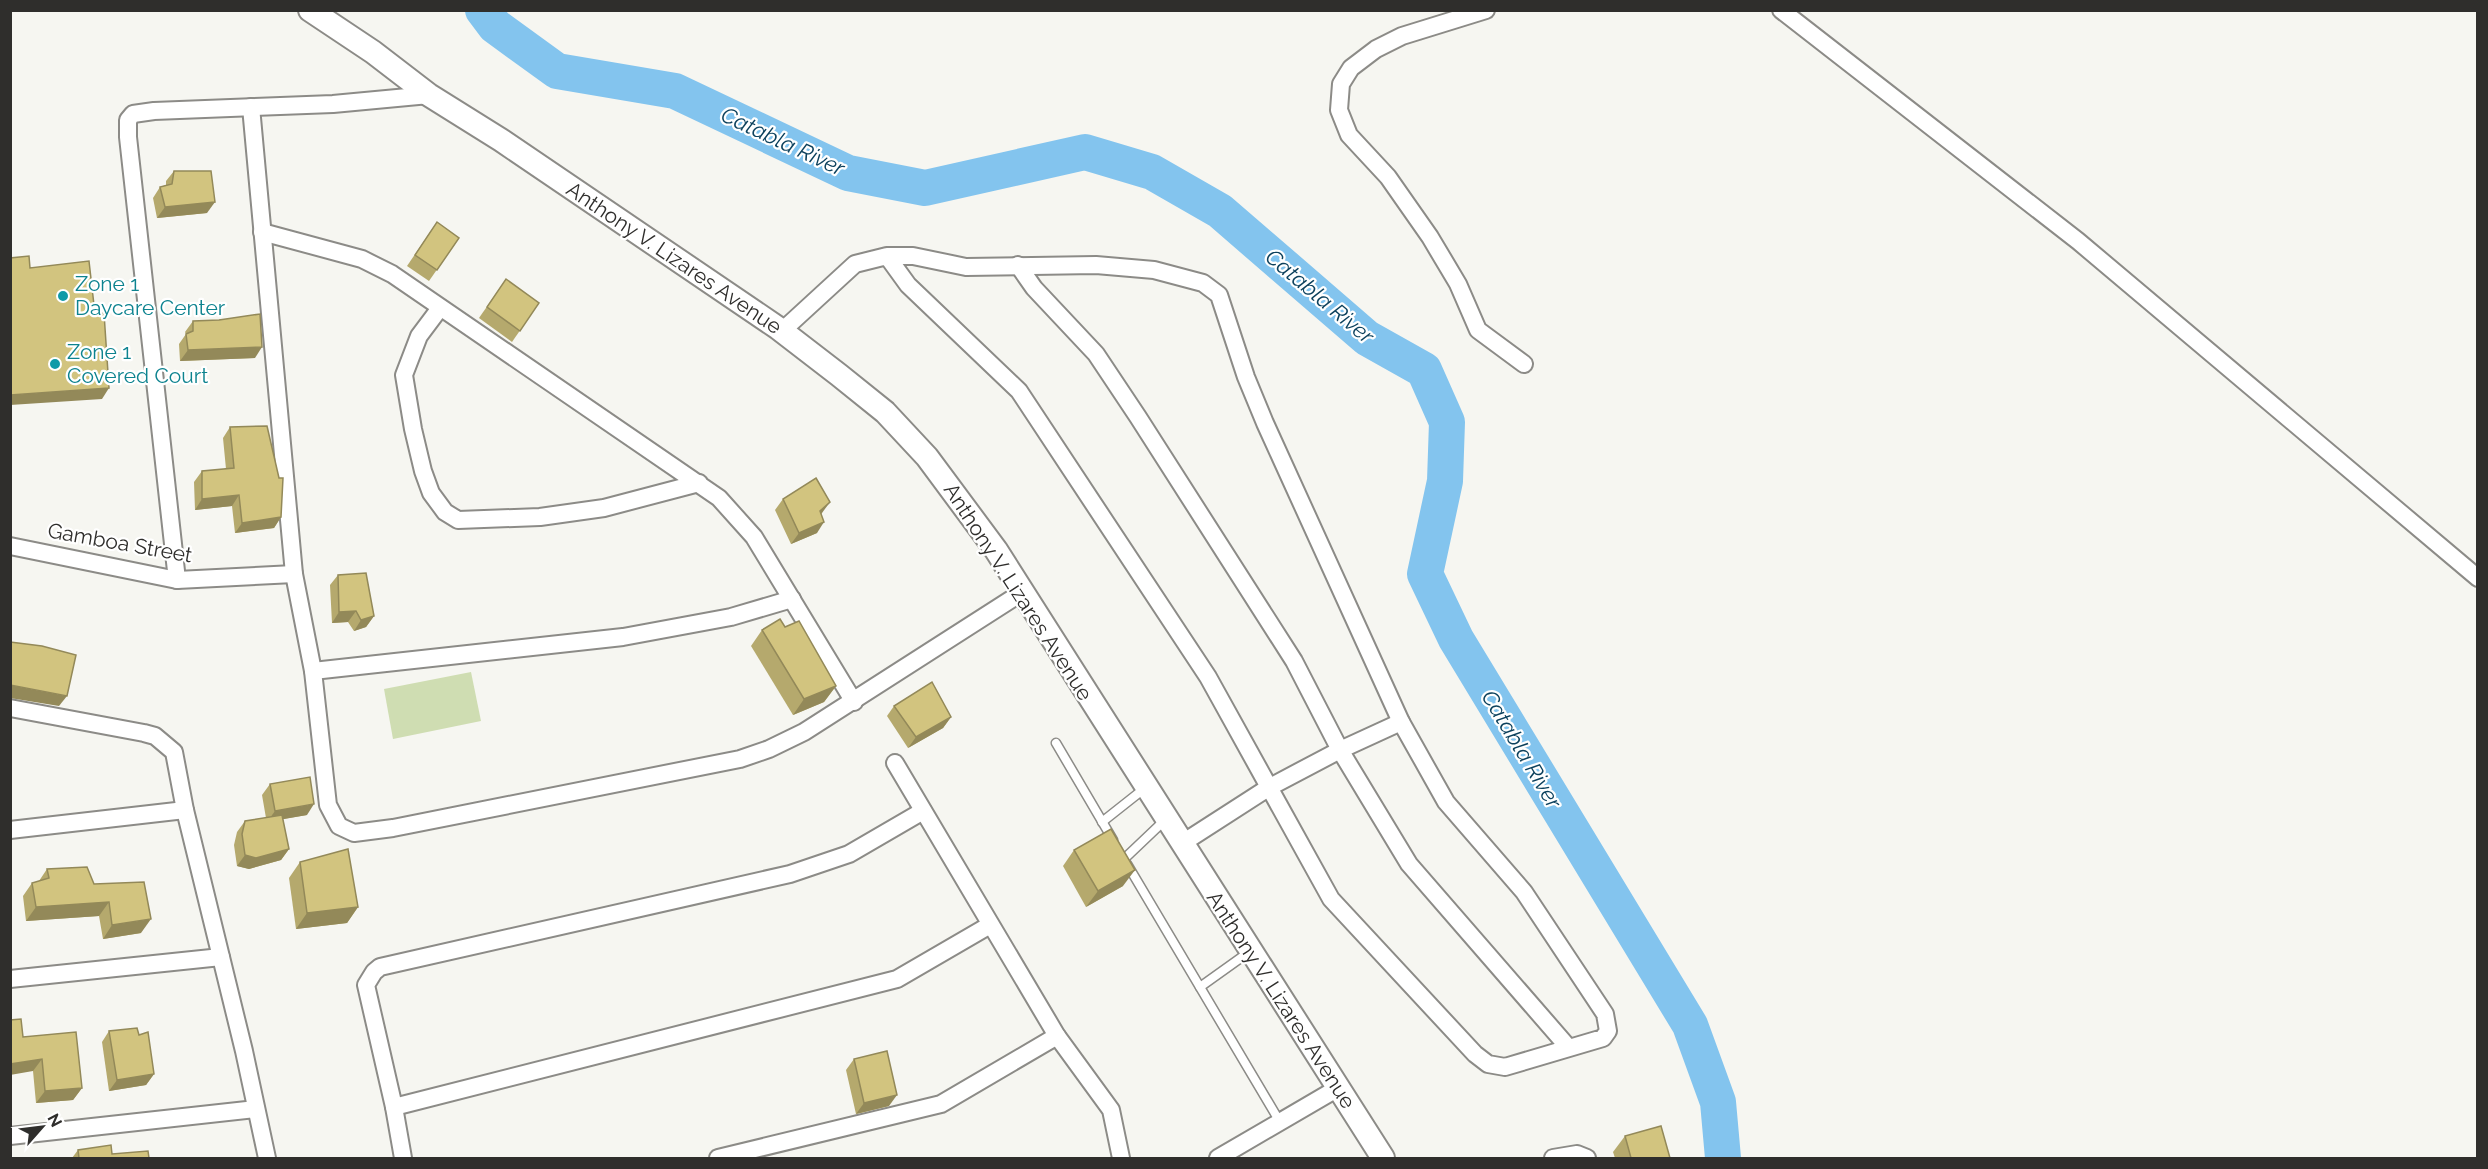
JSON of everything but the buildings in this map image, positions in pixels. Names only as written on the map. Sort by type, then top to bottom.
[{"type":"main road","name":"Anthony V. Lizares Avenue","points":[[309,10],[340,20],[429,95],[501,140],[782,331],[885,412],[927,457],[996,550],[1145,788],[1383,1158]]},
{"type":"street","points":[[1486,10],[1402,36],[1376,49],[1351,68],[1341,84],[1339,110],[1349,135],[1394,185],[1430,237],[1458,285],[1478,330],[1524,364]]},
{"type":"street","points":[[1780,10],[2078,241],[2478,578]]},
{"type":"street","points":[[177,580],[127,125],[130,117],[138,112],[333,104],[429,95]]},
{"type":"street","points":[[252,107],[294,574],[313,671],[328,805],[339,826],[354,833],[740,759],[804,732],[1021,593]]},
{"type":"street","points":[[262,232],[362,259],[392,274],[719,498],[737,515],[754,537],[854,702]]},
{"type":"street","points":[[782,331],[855,264],[887,256],[913,256],[966,267],[1096,265],[1154,270],[1203,283],[1219,295],[1246,377],[1265,423],[1401,722],[1446,802],[1524,892],[1605,1014],[1608,1031],[1603,1038],[1505,1067],[1488,1064],[1475,1054],[1332,899],[1208,677],[1019,392],[908,285],[887,256]]},
{"type":"street","points":[[1018,266],[1034,288],[1082,336],[1102,363],[1294,661],[1340,750],[1409,864],[1568,1047]]},
{"type":"street","points":[[440,308],[419,336],[404,375],[423,471],[431,494],[445,512],[458,520],[540,517],[604,508],[699,483]]},
{"type":"street","name":"Gamboa Street","points":[[10,546],[177,580],[294,574]]},
{"type":"street","points":[[313,671],[634,635],[731,617],[792,599]]},
{"type":"street","points":[[10,708],[155,736],[174,752],[185,810],[267,1158]]},
{"type":"street","points":[[1181,844],[1268,788],[1340,750],[1401,722]]},
{"type":"street","points":[[895,763],[1057,1036],[1111,1110],[1121,1158]]},
{"type":"street","points":[[10,830],[185,810]]},
{"type":"street","points":[[403,1158],[394,1107],[366,985],[380,967],[790,874],[849,854],[923,811]]},
{"type":"street","points":[[394,1107],[897,979],[990,925]]},
{"type":"street","points":[[10,978],[221,957]]},
{"type":"street","points":[[718,1158],[942,1104],[1057,1036]]},
{"type":"street","points":[[1218,1158],[1338,1088]]},
{"type":"street","points":[[10,1136],[256,1109]]},
{"type":"street","points":[[1553,1158],[1576,1154],[1587,1158]]},
{"type":"lane","points":[[1056,743],[1280,1122]]},
{"type":"lane","points":[[1102,822],[1145,788]]},
{"type":"lane","points":[[1124,858],[1165,819]]},
{"type":"lane","points":[[1200,987],[1250,951]]},
{"type":"green space","points":[[471,672],[481,721],[393,739],[384,689]]},
{"type":"waterway","name":"Catabla River","points":[[483,10],[495,26],[557,71],[675,91],[848,173],[925,188],[1085,152],[1152,172],[1220,211],[1367,338],[1424,370],[1447,422],[1445,481],[1425,574],[1456,639],[1690,1025],[1718,1102],[1723,1158]]},
{"type":"place","name":"Zone 1 Daycare Center","points":[[63,296]]},
{"type":"place","name":"Zone 1 Covered Court","points":[[55,364]]}]
